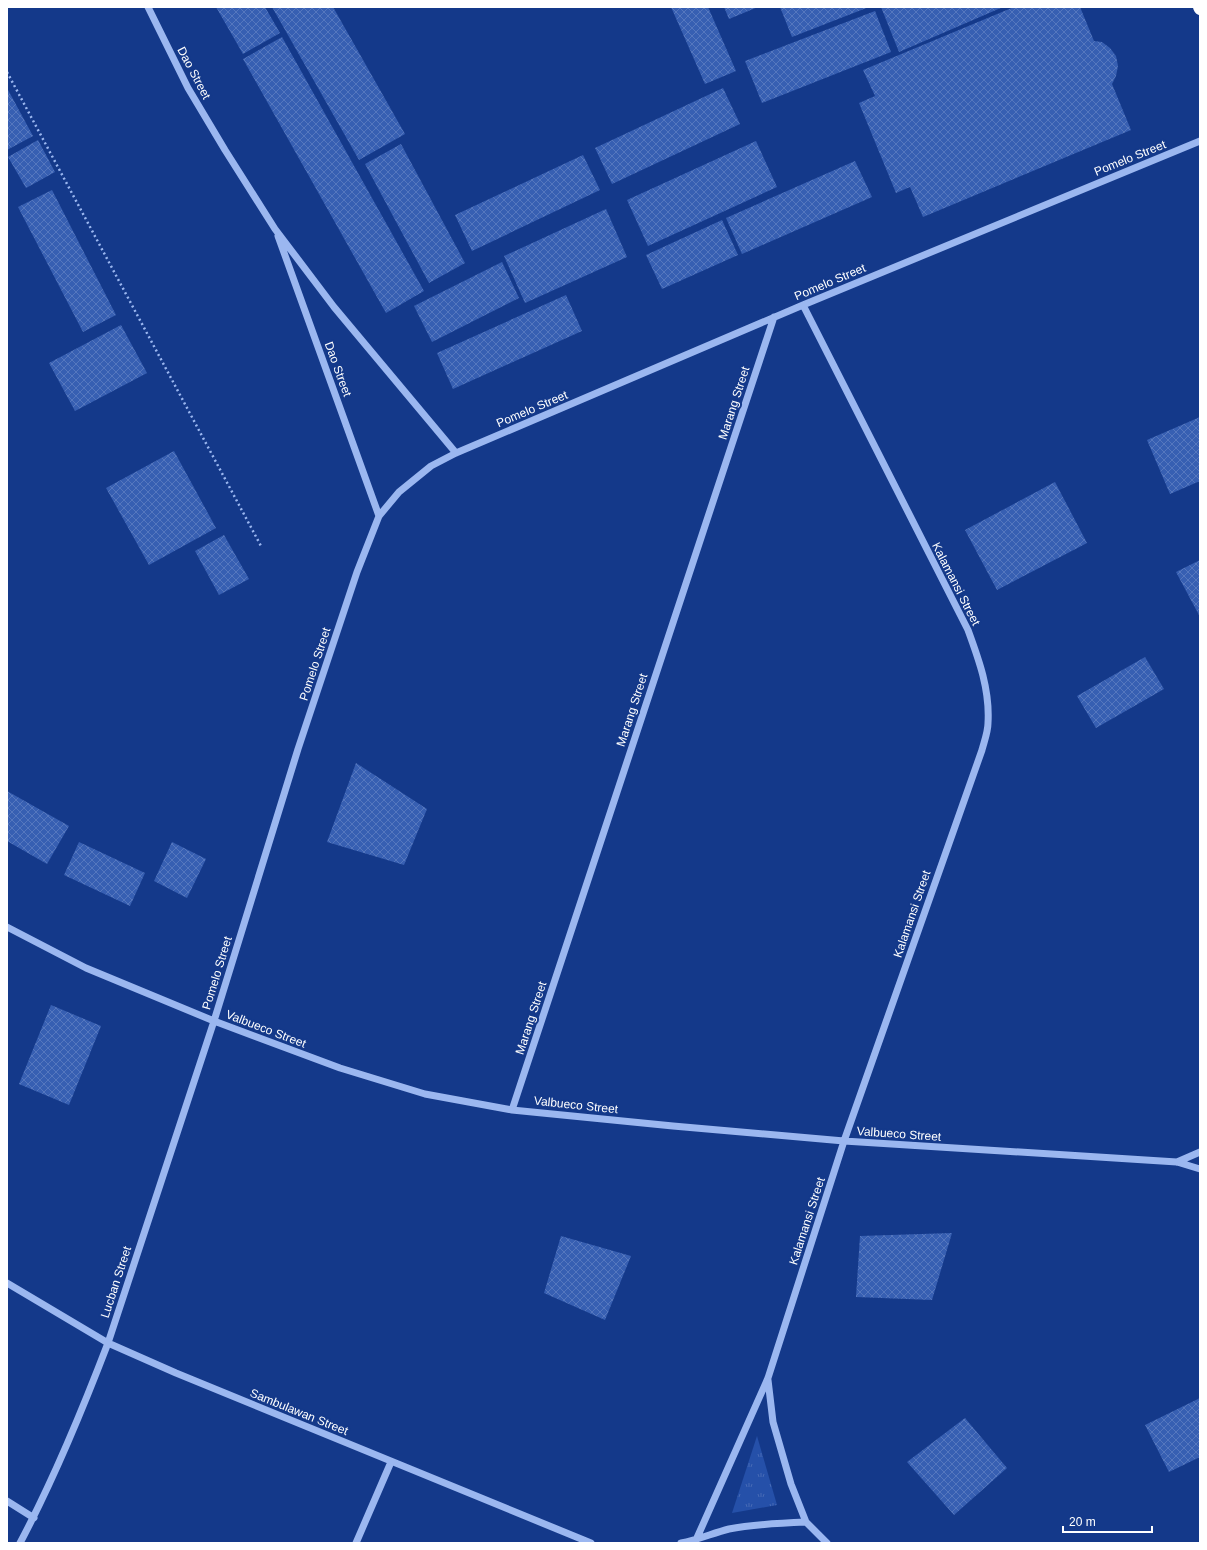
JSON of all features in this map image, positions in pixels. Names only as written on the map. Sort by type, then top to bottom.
[{"type":"street","name":"Dao Street","points":[[148,7],[188,88],[275,229],[334,306],[456,453]]},
{"type":"street","name":"Pomelo Street","points":[[214,1022],[298,749],[357,572],[379,516],[399,492],[431,466],[456,453],[803,305],[1200,141]]},
{"type":"street","name":"Dao Street","points":[[275,229],[379,516]]},
{"type":"street","name":"Kalamansi Street","points":[[695,1542],[768,1378],[844,1141],[982,750],[988,724],[988,695],[982,668],[968,630],[803,305]]},
{"type":"street","name":"Marang Street","points":[[512,1110],[774,318]]},
{"type":"street","name":"Valbueco Street","points":[[7,927],[86,968],[214,1022],[340,1068],[425,1094],[512,1110],[844,1141],[1176,1162],[1200,1169]]},
{"type":"street","name":"Lucban Street","points":[[20,1543],[34,1518],[89,1393],[108,1343],[214,1022]]},
{"type":"street","name":"Valbueco Street","points":[[1176,1162],[1200,1152]]},
{"type":"street","name":"Sambulawan Street","points":[[7,1283],[108,1343],[176,1373],[391,1462],[592,1543]]},
{"type":"street","points":[[768,1378],[774,1422],[790,1484],[806,1522],[827,1543]]},
{"type":"street","points":[[356,1543],[391,1462]]},
{"type":"street","points":[[7,1501],[34,1518]]},
{"type":"street","points":[[681,1543],[695,1542],[728,1530],[752,1525],[806,1522]]},
{"type":"path","points":[[7,72],[261,546]]},
{"type":"green space","points":[[757,1436],[777,1505],[732,1513]]},
{"type":"building","points":[[216,7],[265,7],[280,33],[243,54]]},
{"type":"building","points":[[272,7],[333,7],[405,134],[359,160]]},
{"type":"building","points":[[671,7],[708,7],[736,71],[705,84]]},
{"type":"building","points":[[724,7],[758,7],[729,19]]},
{"type":"building","points":[[780,7],[869,7],[792,37]]},
{"type":"building","points":[[881,7],[1003,7],[899,52]]},
{"type":"building","points":[[1014,7],[1080,7],[1094,41],[1102,42],[1110,48],[1116,56],[1118,66],[1116,76],[1112,84],[1131,130],[923,217],[910,187],[896,193],[859,103],[875,96],[863,70]]},
{"type":"building","points":[[875,11],[891,52],[762,103],[745,61]]},
{"type":"building","points":[[282,37],[424,291],[386,313],[243,59]]},
{"type":"building","points":[[7,88],[33,136],[7,150]]},
{"type":"building","points":[[723,88],[740,124],[612,184],[595,148]]},
{"type":"building","points":[[38,140],[55,172],[26,188],[8,157]]},
{"type":"building","points":[[756,141],[777,187],[648,246],[627,200]]},
{"type":"building","points":[[401,144],[465,263],[429,283],[365,164]]},
{"type":"building","points":[[583,155],[600,190],[472,251],[455,215]]},
{"type":"building","points":[[855,161],[872,197],[742,254],[726,218]]},
{"type":"building","points":[[52,190],[116,315],[83,332],[18,207]]},
{"type":"building","points":[[606,209],[627,257],[525,303],[504,256]]},
{"type":"building","points":[[722,220],[738,255],[662,289],[646,255]]},
{"type":"building","points":[[502,262],[519,298],[432,342],[414,306]]},
{"type":"building","points":[[566,295],[582,331],[453,389],[437,353]]},
{"type":"building","points":[[121,325],[147,373],[75,411],[49,363]]},
{"type":"building","points":[[1200,417],[1200,481],[1170,494],[1147,440]]},
{"type":"building","points":[[174,451],[216,528],[149,565],[106,488]]},
{"type":"building","points":[[1055,482],[1087,543],[997,590],[965,530]]},
{"type":"building","points":[[224,535],[249,579],[219,595],[195,551]]},
{"type":"building","points":[[1200,560],[1200,617],[1176,572]]},
{"type":"building","points":[[1145,657],[1164,689],[1096,728],[1077,696]]},
{"type":"building","points":[[356,763],[427,809],[404,865],[327,842]]},
{"type":"building","points":[[7,791],[69,826],[47,864],[7,841]]},
{"type":"building","points":[[79,842],[145,873],[130,906],[64,875]]},
{"type":"building","points":[[172,842],[206,859],[187,898],[154,881]]},
{"type":"building","points":[[51,1005],[101,1026],[69,1105],[19,1084]]},
{"type":"building","points":[[952,1233],[932,1300],[856,1297],[860,1236]]},
{"type":"building","points":[[561,1236],[631,1256],[605,1320],[544,1293]]},
{"type":"building","points":[[1200,1398],[1200,1457],[1169,1472],[1145,1425]]},
{"type":"building","points":[[965,1418],[1007,1468],[954,1515],[907,1462]]}]
